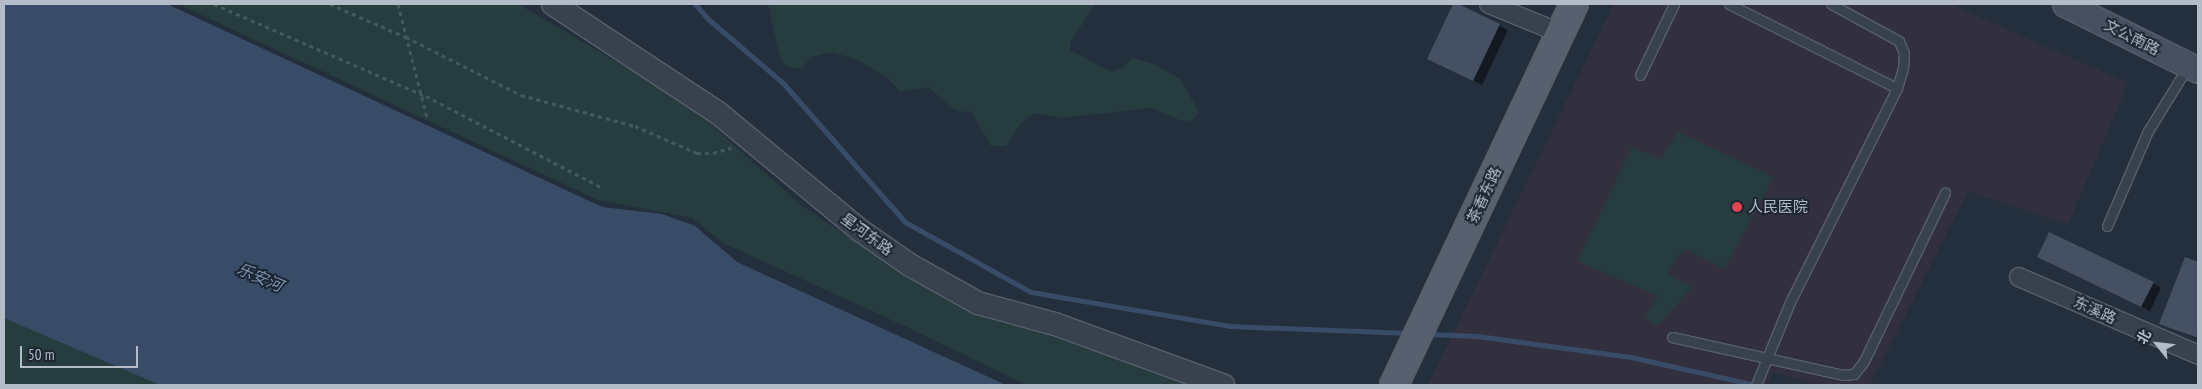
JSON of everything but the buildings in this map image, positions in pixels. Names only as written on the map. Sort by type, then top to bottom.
[{"type":"main road","name":"茶香东路","points":[[1394,385],[1574,4]]},
{"type":"main road","name":"文公南路","points":[[2065,4],[2195,63]]},
{"type":"street","name":"星河东路","points":[[553,4],[717,112],[861,231],[910,265],[978,303],[1055,324],[1222,385]]},
{"type":"street","points":[[1489,4],[1560,33]]},
{"type":"street","name":"东溪路","points":[[2019,277],[2198,355]]},
{"type":"lane","points":[[1640,75],[1674,4]]},
{"type":"lane","points":[[1729,4],[1897,88]]},
{"type":"lane","points":[[1756,385],[1790,302],[1897,88],[1903,68],[1904,53],[1899,41],[1831,4]]},
{"type":"lane","points":[[2107,226],[2148,131],[2195,63]]},
{"type":"lane","points":[[1672,337],[1843,375],[1854,374],[1864,361],[1945,193]]},
{"type":"path","points":[[214,4],[420,94],[603,188]]},
{"type":"path","points":[[330,4],[406,37],[521,95],[635,126],[696,153],[713,153],[750,140]]},
{"type":"path","points":[[398,4],[420,94],[428,118]]},
{"type":"shaded area","name":"人民医院","points":[[1614,4],[1950,4],[2128,83],[2068,224],[1968,191],[1870,385],[1818,385],[1773,372],[1767,385],[1428,385]]},
{"type":"green space","points":[[178,4],[518,4],[687,103],[801,205],[879,258],[967,308],[1050,333],[1200,385],[1026,385],[909,328],[723,243],[692,218],[598,200]]},
{"type":"green space","points":[[768,4],[1095,4],[1070,43],[1070,50],[1112,72],[1122,68],[1132,58],[1157,65],[1181,80],[1199,112],[1192,121],[1180,120],[1151,108],[1060,118],[1035,113],[1022,122],[1006,146],[991,146],[971,112],[956,111],[928,87],[900,92],[888,78],[856,59],[831,52],[812,57],[801,69],[786,67],[779,54]]},
{"type":"green space","points":[[1678,132],[1774,177],[1724,269],[1688,250],[1677,256],[1668,274],[1692,287],[1658,326],[1645,318],[1658,296],[1577,261],[1632,147],[1660,159]]},
{"type":"green space","points":[[4,294],[181,385],[4,385]]},
{"type":"water","name":"乐安河","points":[[4,4],[167,4],[602,207],[662,214],[695,226],[737,262],[1006,385],[160,385],[4,318]]},
{"type":"waterway","points":[[695,4],[707,18],[783,83],[905,222],[1031,292],[1229,326],[1410,333]]},
{"type":"waterway","points":[[1428,334],[1477,336],[1631,357],[1755,385]]},
{"type":"place","name":"人民医院","points":[[1737,207]]}]
